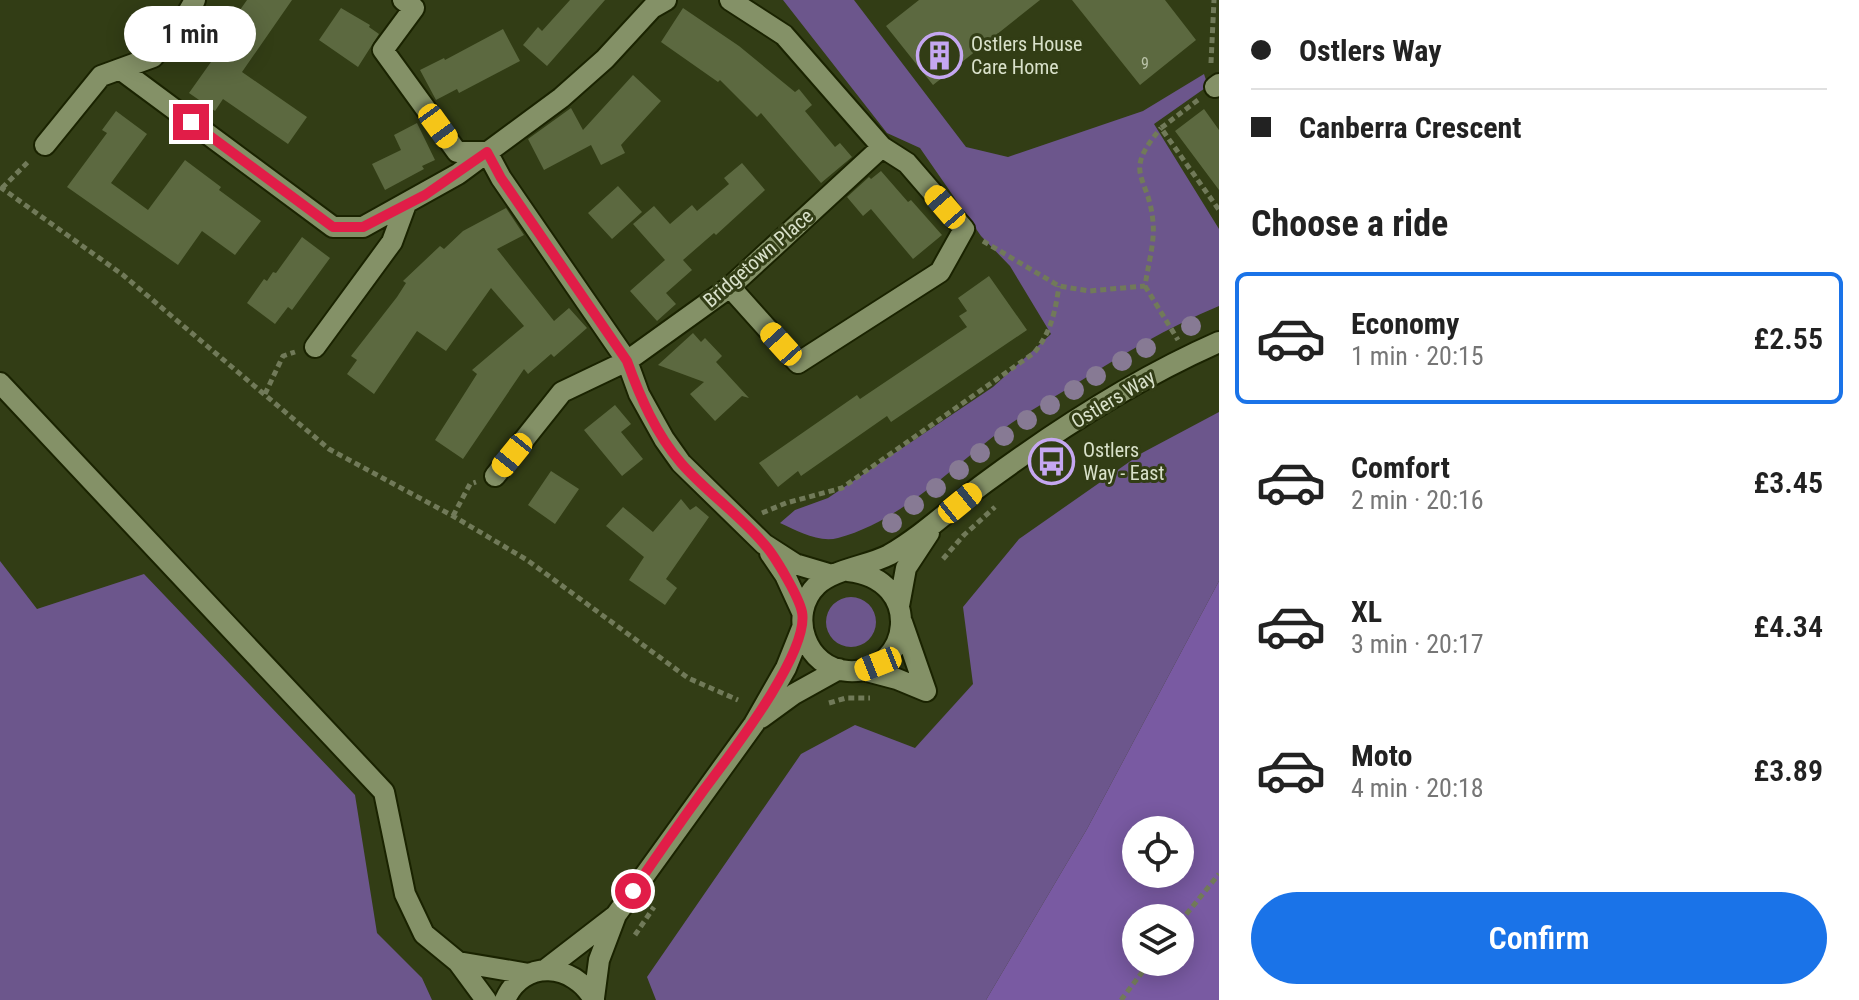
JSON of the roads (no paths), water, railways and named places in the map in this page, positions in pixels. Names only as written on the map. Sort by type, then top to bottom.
[{"type":"street","points":[[45,145],[101,76],[153,57],[183,21],[195,0]]},
{"type":"street","points":[[403,0],[414,8],[383,50],[457,152],[487,152]]},
{"type":"street","points":[[120,69],[333,227],[363,227],[458,174],[561,98],[605,59],[652,8],[666,0]]},
{"type":"street","points":[[730,0],[784,35],[882,147],[907,163],[964,229],[940,272],[798,363],[730,287]]},
{"type":"street","name":"Bridgetown Place","points":[[495,476],[562,392],[627,361],[730,287],[882,147]]},
{"type":"street","points":[[487,152],[501,178],[627,361],[639,394],[664,439],[681,463],[764,544],[785,575],[802,620],[807,644],[817,657],[830,667],[863,670],[926,691],[891,591],[880,580],[865,573],[840,573],[795,564],[764,544]]},
{"type":"street","points":[[315,347],[392,242],[406,204]]},
{"type":"street","name":"Ostlers Way","points":[[594,999],[599,960],[616,915],[754,724],[786,668],[813,590],[840,573],[888,555],[1046,440],[1186,356],[1219,342]]},
{"type":"street","points":[[0,383],[384,792],[405,894],[424,934],[458,962],[486,1000]]},
{"type":"street","name":"Ostlers Way","points":[[863,670],[878,664],[890,653],[899,638],[906,568],[936,523]]},
{"type":"street","name":"Ostlers Way","points":[[754,724],[794,694],[839,669]]},
{"type":"street","name":"Ostlers Way","points":[[505,1000],[517,982],[537,972],[616,915]]},
{"type":"street","points":[[458,962],[537,972]]},
{"type":"street","name":"Ostlers Way","points":[[537,972],[560,971],[574,977],[586,985],[594,999]]},
{"type":"place","name":"Ostlers House Care Home","points":[[940,55]]},
{"type":"place","name":"Ostlers Way - East","points":[[1052,462]]}]
